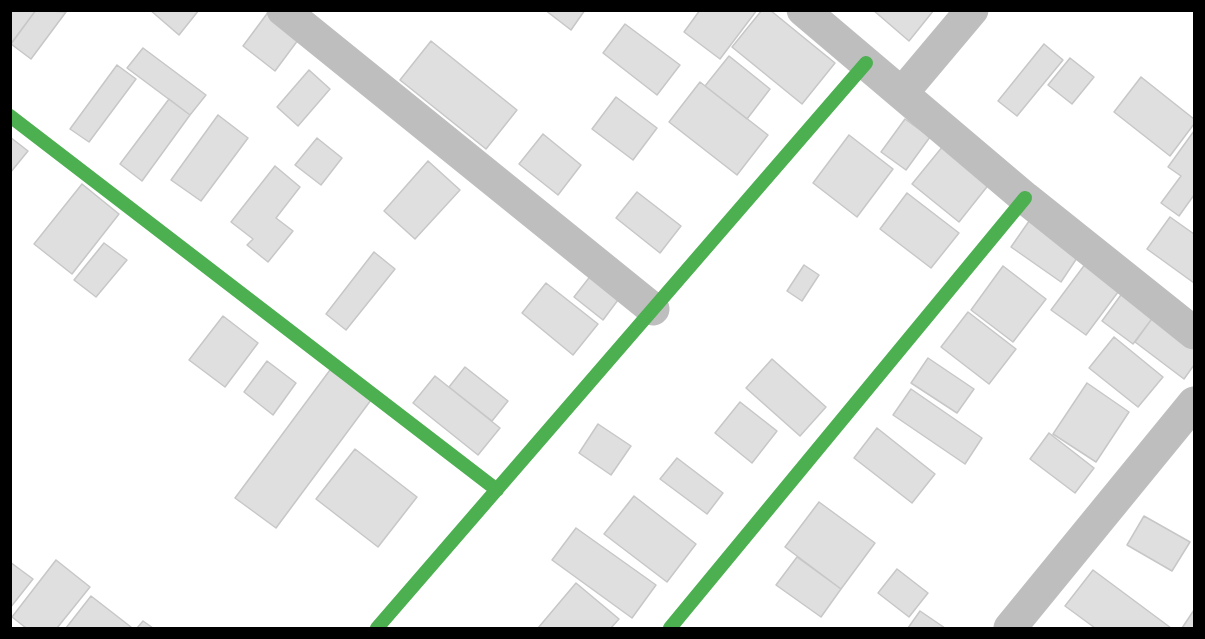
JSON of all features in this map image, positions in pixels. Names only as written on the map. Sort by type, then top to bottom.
[{"type":"street","points":[[283,10],[653,309]]},
{"type":"street","points":[[803,10],[903,92],[1025,198],[1194,333]]},
{"type":"street","points":[[903,92],[972,10]]},
{"type":"street","points":[[377,628],[867,63]]},
{"type":"street","points":[[10,116],[497,490]]},
{"type":"street","points":[[670,628],[1025,198]]},
{"type":"street","points":[[1010,628],[1194,403]]},
{"type":"building","points":[[10,10],[36,10],[10,45]]},
{"type":"building","points":[[36,10],[66,12],[31,59],[11,44]]},
{"type":"building","points":[[150,10],[199,10],[179,35]]},
{"type":"building","points":[[545,10],[585,10],[571,30]]},
{"type":"building","points":[[700,10],[757,10],[720,59],[684,32]]},
{"type":"building","points":[[762,10],[770,10],[835,63],[802,104],[732,47]]},
{"type":"building","points":[[873,10],[934,10],[909,41]]},
{"type":"building","points":[[269,11],[301,36],[275,71],[243,46]]},
{"type":"building","points":[[625,24],[680,65],[657,95],[603,53]]},
{"type":"building","points":[[431,41],[517,110],[486,149],[400,80]]},
{"type":"building","points":[[1044,44],[1063,60],[1017,116],[998,101]]},
{"type":"building","points":[[143,48],[206,95],[190,115],[127,68]]},
{"type":"building","points":[[729,56],[770,89],[747,119],[705,86]]},
{"type":"building","points":[[1070,58],[1094,77],[1072,104],[1048,85]]},
{"type":"building","points":[[117,65],[136,79],[89,142],[70,129]]},
{"type":"building","points":[[309,70],[330,89],[298,126],[277,107]]},
{"type":"building","points":[[1141,77],[1194,119],[1194,124],[1170,156],[1114,112]]},
{"type":"building","points":[[700,82],[768,135],[737,175],[669,122]]},
{"type":"building","points":[[616,97],[657,128],[633,160],[592,129]]},
{"type":"building","points":[[169,99],[190,115],[142,181],[120,164]]},
{"type":"building","points":[[218,115],[248,138],[201,201],[171,180]]},
{"type":"building","points":[[905,119],[930,137],[906,170],[881,152]]},
{"type":"building","points":[[1194,131],[1194,195],[1179,216],[1161,203],[1181,176],[1168,167]]},
{"type":"building","points":[[543,134],[581,165],[558,195],[519,164]]},
{"type":"building","points":[[849,135],[893,169],[857,217],[813,183]]},
{"type":"building","points":[[10,137],[28,151],[10,173]]},
{"type":"building","points":[[317,138],[342,158],[321,185],[295,165]]},
{"type":"building","points":[[943,146],[990,183],[959,222],[912,184]]},
{"type":"building","points":[[428,161],[460,190],[415,239],[384,211]]},
{"type":"building","points":[[275,166],[300,187],[276,218],[293,231],[268,262],[247,245],[253,239],[231,222]]},
{"type":"building","points":[[82,184],[119,214],[72,274],[34,244]]},
{"type":"building","points":[[637,192],[681,226],[660,253],[616,218]]},
{"type":"building","points":[[907,193],[959,233],[931,268],[880,229]]},
{"type":"building","points":[[1034,214],[1083,249],[1061,282],[1011,247]]},
{"type":"building","points":[[1170,217],[1194,234],[1194,283],[1147,249]]},
{"type":"building","points":[[104,243],[127,260],[96,297],[74,280]]},
{"type":"building","points":[[374,252],[395,269],[346,330],[326,314]]},
{"type":"building","points":[[1086,263],[1121,288],[1086,335],[1051,310]]},
{"type":"building","points":[[804,265],[819,275],[802,301],[787,291]]},
{"type":"building","points":[[1003,266],[1046,299],[1013,342],[971,310]]},
{"type":"building","points":[[592,274],[621,296],[603,320],[574,297]]},
{"type":"building","points":[[546,283],[598,324],[573,355],[522,313]]},
{"type":"building","points":[[1126,288],[1157,312],[1133,344],[1102,321]]},
{"type":"building","points":[[968,312],[1016,349],[989,384],[941,347]]},
{"type":"building","points":[[1156,313],[1194,342],[1194,365],[1184,379],[1135,342]]},
{"type":"building","points":[[223,316],[258,343],[225,387],[189,360]]},
{"type":"building","points":[[1114,337],[1163,377],[1138,407],[1089,368]]},
{"type":"building","points":[[928,358],[974,389],[957,413],[911,383]]},
{"type":"building","points":[[772,359],[826,407],[800,436],[746,388]]},
{"type":"building","points":[[267,361],[296,383],[273,415],[244,392]]},
{"type":"building","points":[[465,367],[508,401],[492,421],[449,387]]},
{"type":"building","points":[[330,370],[371,400],[276,528],[235,498]]},
{"type":"building","points":[[435,376],[500,428],[478,455],[413,403]]},
{"type":"building","points":[[1087,383],[1129,412],[1096,462],[1053,434]]},
{"type":"building","points":[[911,389],[982,438],[965,464],[893,415]]},
{"type":"building","points":[[740,402],[777,431],[752,463],[715,433]]},
{"type":"building","points":[[598,424],[631,446],[611,475],[579,453]]},
{"type":"building","points":[[877,428],[935,474],[912,503],[854,458]]},
{"type":"building","points":[[1049,433],[1094,468],[1075,493],[1030,459]]},
{"type":"building","points":[[355,449],[417,497],[378,547],[316,499]]},
{"type":"building","points":[[677,458],[723,493],[707,514],[660,479]]},
{"type":"building","points":[[634,496],[696,544],[667,582],[604,534]]},
{"type":"building","points":[[819,502],[875,543],[841,589],[785,547]]},
{"type":"building","points":[[1144,516],[1190,542],[1172,571],[1127,545]]},
{"type":"building","points":[[576,528],[656,585],[632,618],[552,560]]},
{"type":"building","points":[[797,557],[841,589],[821,617],[776,585]]},
{"type":"building","points":[[56,560],[90,587],[57,628],[26,628],[12,617]]},
{"type":"building","points":[[10,562],[33,579],[10,608]]},
{"type":"building","points":[[897,569],[928,593],[909,617],[878,593]]},
{"type":"building","points":[[1093,570],[1171,628],[1095,628],[1065,606]]},
{"type":"building","points":[[576,583],[619,619],[611,628],[538,628]]},
{"type":"building","points":[[91,596],[131,627],[66,628]]},
{"type":"building","points":[[1194,610],[1194,628],[1182,628]]},
{"type":"building","points":[[920,611],[945,628],[908,628]]},
{"type":"building","points":[[143,621],[153,628],[137,628]]},
{"type":"traffic: fast","points":[[377,628],[866,63]]},
{"type":"traffic: fast","points":[[10,116],[497,490]]},
{"type":"traffic: fast","points":[[670,628],[1025,198]]}]
